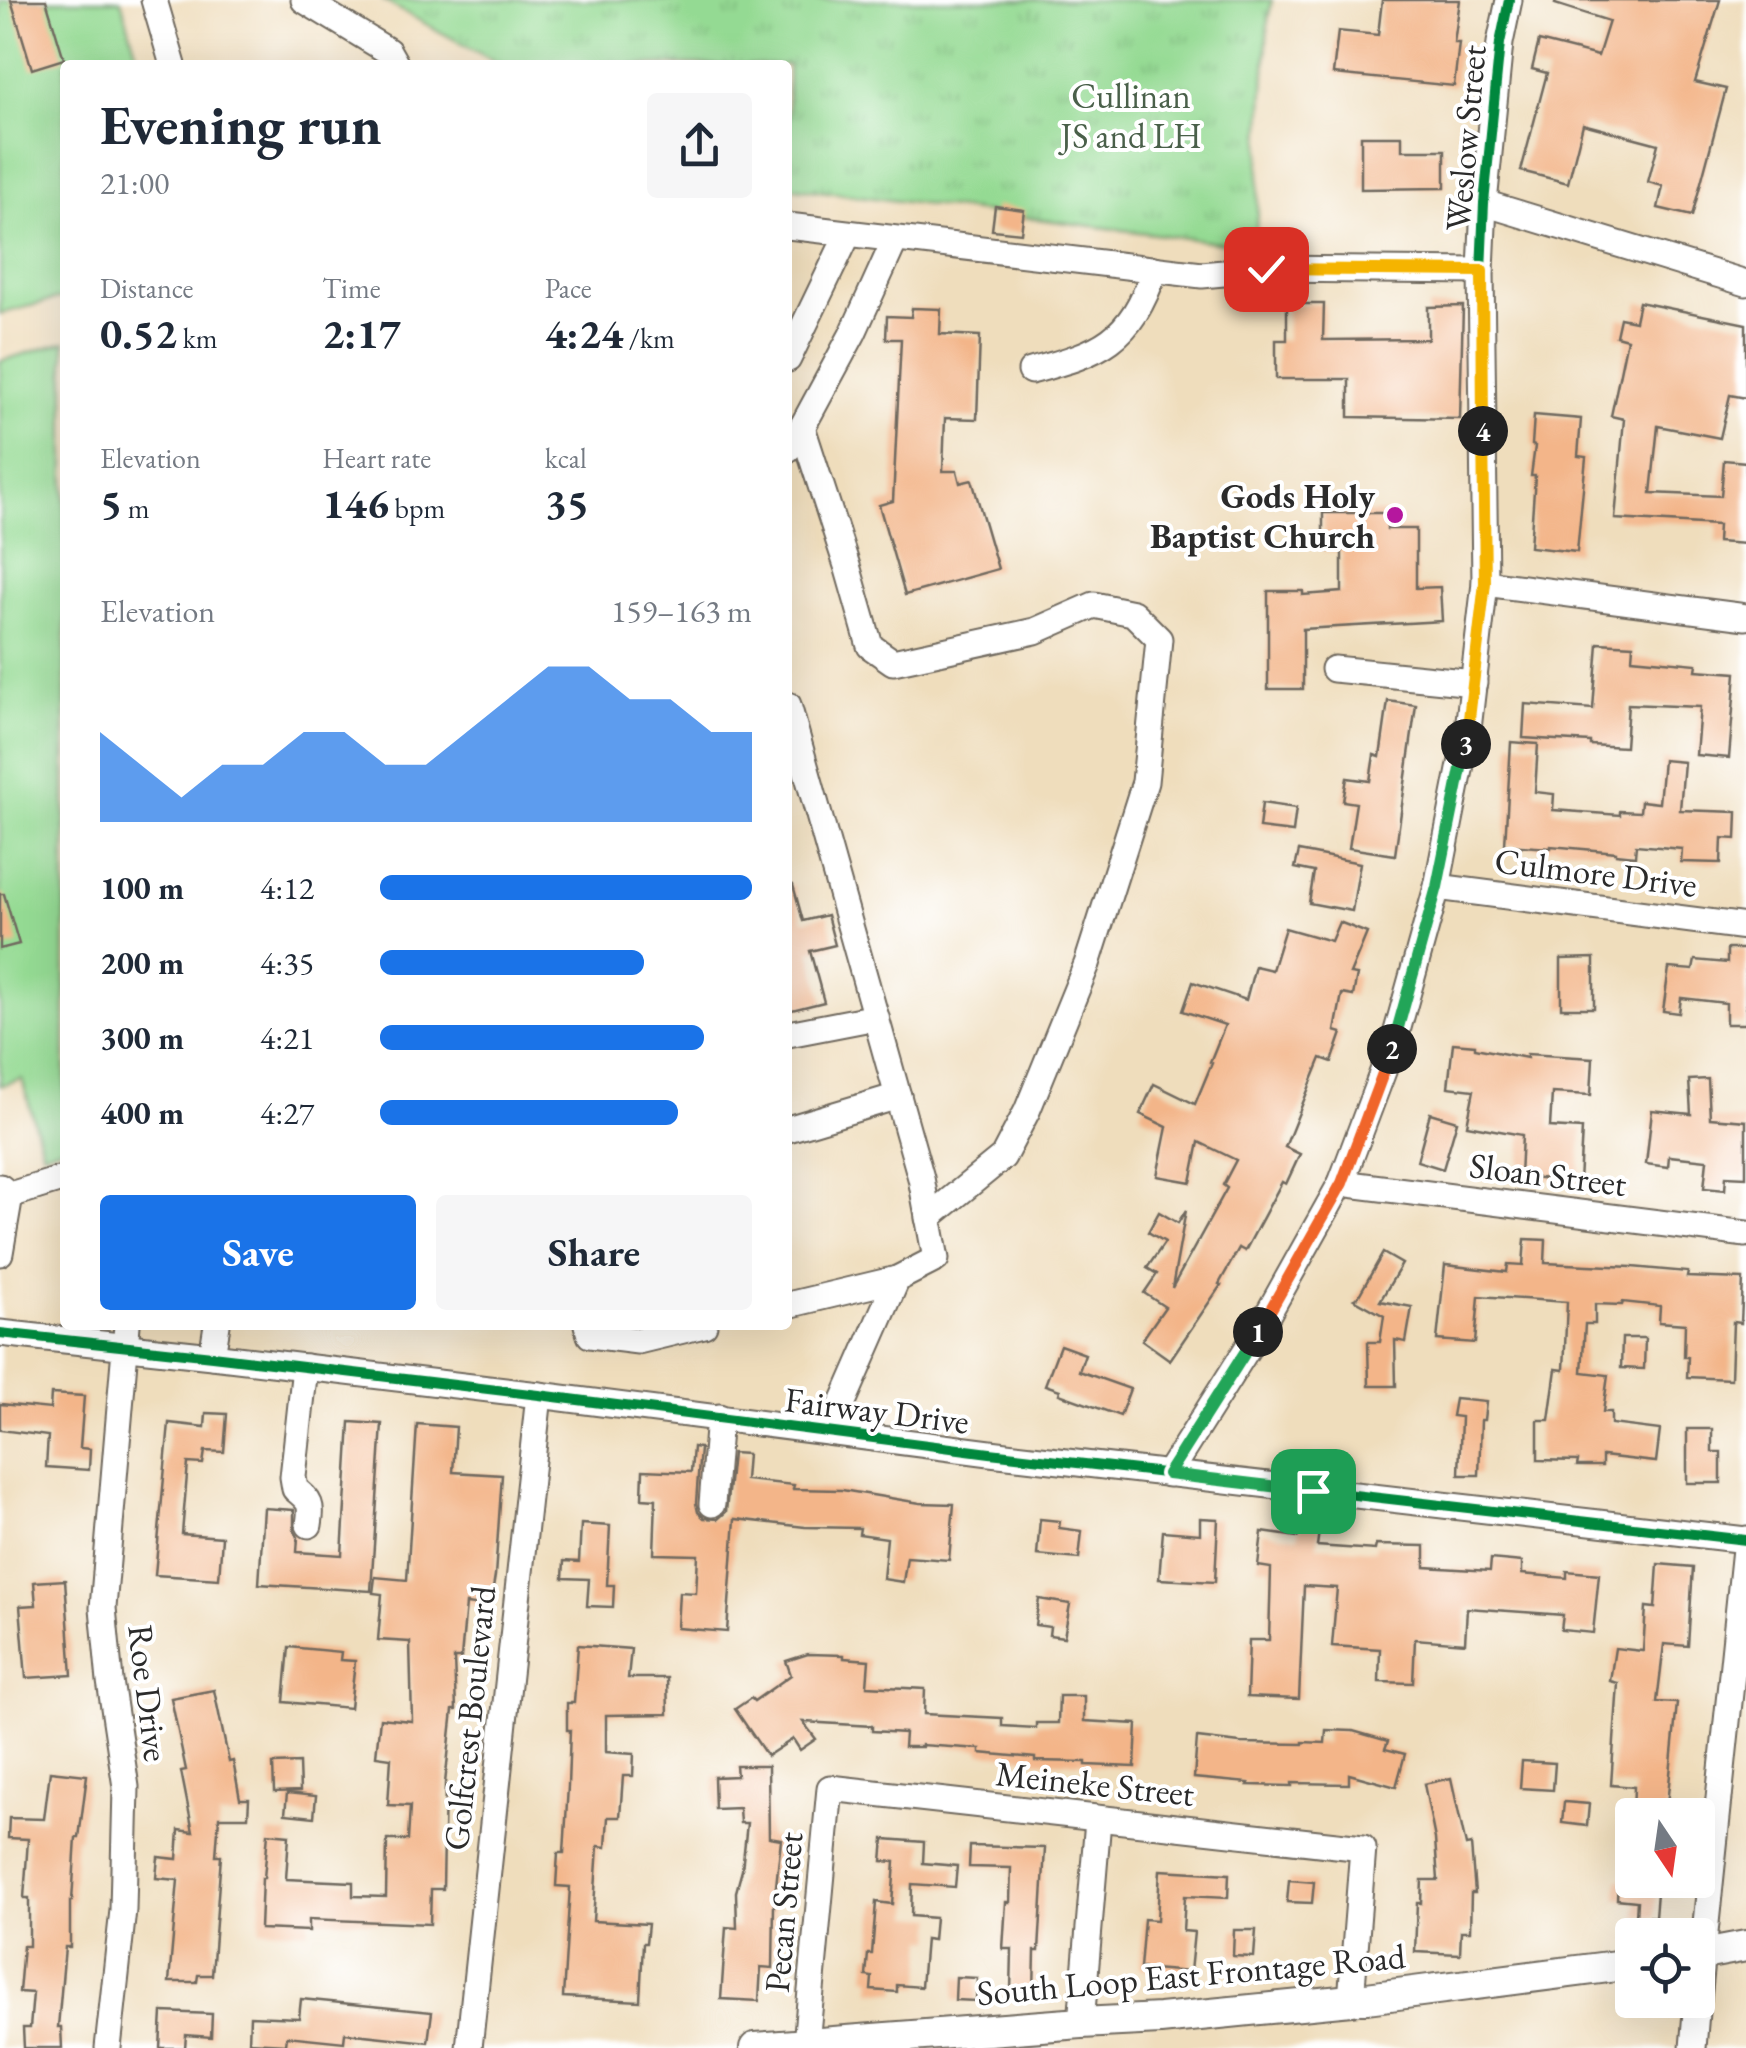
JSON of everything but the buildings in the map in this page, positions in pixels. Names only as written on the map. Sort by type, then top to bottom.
[{"type":"main road","points":[[1715,1952],[1746,1946]]},
{"type":"main road","name":"South Loop East Frontage Road","points":[[755,2048],[1160,2019],[1351,2000],[1615,1966]]},
{"type":"street","points":[[154,0],[172,60]]},
{"type":"street","points":[[304,0],[384,60]]},
{"type":"street","name":"Weslow Street","points":[[1168,1474],[1259,1330],[1342,1183],[1394,1042],[1437,887],[1468,729],[1485,583],[1484,203],[1500,43],[1509,0]]},
{"type":"street","points":[[1484,203],[1746,284]]},
{"type":"street","points":[[792,227],[1202,275],[1266,269],[1482,271]]},
{"type":"street","points":[[792,352],[848,234]]},
{"type":"street","points":[[792,445],[852,334],[895,240]]},
{"type":"street","points":[[1031,371],[1082,358],[1117,337],[1146,296],[1154,270]]},
{"type":"street","points":[[802,426],[870,646],[893,662],[1035,631],[1094,606],[1133,613],[1158,639],[1146,782],[1087,964],[1027,1111],[1003,1157],[928,1218]]},
{"type":"street","points":[[1485,583],[1746,617]]},
{"type":"street","points":[[1334,669],[1474,683]]},
{"type":"street","points":[[792,719],[921,1178],[936,1258],[897,1278],[792,1304]]},
{"type":"street","name":"Culmore Drive","points":[[1437,887],[1746,926]]},
{"type":"street","points":[[792,1033],[876,1017]]},
{"type":"street","points":[[792,1128],[898,1096]]},
{"type":"street","points":[[0,1254],[5,1191],[60,1179]]},
{"type":"street","name":"Sloan Street","points":[[1342,1183],[1746,1234]]},
{"type":"street","points":[[830,1432],[897,1278]]},
{"type":"street","points":[[212,1356],[216,1330]]},
{"type":"street","points":[[588,1330],[590,1335],[638,1341],[683,1330]]},
{"type":"street","name":"Fairway Drive","points":[[0,1333],[127,1336],[212,1356],[1168,1474],[1746,1540]]},
{"type":"street","name":"Roe Drive","points":[[108,2048],[124,1910],[126,1787],[102,1608],[127,1336]]},
{"type":"street","points":[[305,1367],[293,1477],[295,1489],[312,1507],[310,1525]]},
{"type":"street","name":"Golfcrest Boulevard","points":[[469,2048],[540,1395]]},
{"type":"street","points":[[712,1504],[719,1418]]},
{"type":"street","points":[[1704,1918],[1746,1540]]},
{"type":"street","name":"Meineke Street","points":[[830,1788],[1363,1848],[1351,2000]]},
{"type":"street","name":"Pecan Street","points":[[806,2044],[830,1788]]},
{"type":"street","points":[[1082,2023],[1098,1820]]},
{"type":"street","points":[[1692,2048],[1696,2018]]},
{"type":"green space","points":[[0,0],[121,0],[139,60],[60,60],[60,298],[0,314]]},
{"type":"green space","name":"Cullinan JS and LH","points":[[382,0],[1272,0],[1255,247],[792,188],[792,60],[492,60]]},
{"type":"green space","points":[[60,343],[60,1148],[43,1153],[22,1079],[0,1086],[0,361]]},
{"type":"cycle path","points":[[1168,1474],[1259,1330],[1341,1183],[1394,1042],[1437,887],[1468,729],[1485,583],[1481,271],[1500,43],[1509,0]]},
{"type":"cycle path","points":[[0,1333],[1746,1540]]},
{"type":"place","name":"Gods Holy Baptist Church","points":[[1395,515]]},
{"type":"route","points":[[1266,269],[1482,271],[1485,583],[1468,729],[1437,887],[1394,1042],[1342,1183],[1259,1330],[1168,1474],[1313,1491]]}]
